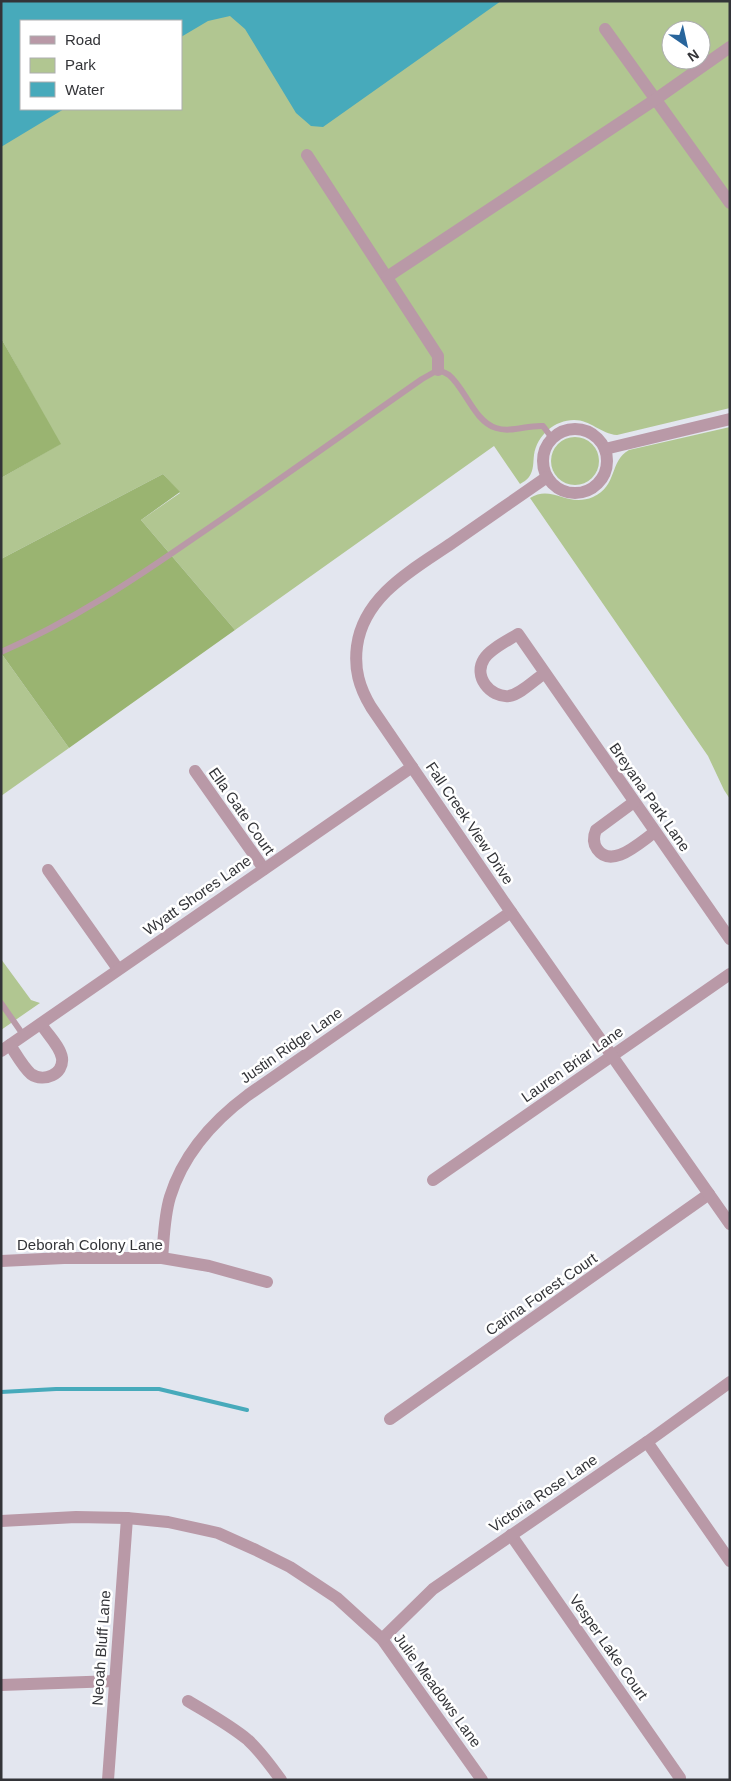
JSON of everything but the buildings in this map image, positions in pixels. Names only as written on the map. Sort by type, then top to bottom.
[{"type":"street","points":[[605,29],[730,203]]},
{"type":"street","points":[[387,277],[656,99],[730,47]]},
{"type":"street","points":[[307,155],[438,356],[438,370]]},
{"type":"street","points":[[605,449],[730,419]]},
{"type":"street","points":[[571,429],[582,429],[592,433],[600,440],[605,449],[608,460],[604,475],[594,488],[573,494],[553,486],[546,477],[543,457],[546,447],[552,438],[561,432],[571,429]]},
{"type":"street","name":"Fall Creek View Drive","points":[[546,477],[404,577],[378,599],[362,622],[358,638],[356,670],[359,683],[371,707],[412,767],[730,1224]]},
{"type":"street","name":"Breyana Park Lane","points":[[544,674],[516,693],[504,696],[488,688],[481,677],[480,671],[484,659],[490,653],[518,634],[730,939]]},
{"type":"street","name":"Wyatt Shores Lane","points":[[6,1048],[412,767]]},
{"type":"street","name":"Ella Gate Court","points":[[195,771],[264,869]]},
{"type":"street","points":[[634,802],[596,830],[594,842],[598,851],[607,858],[617,857],[655,832]]},
{"type":"street","points":[[48,870],[118,969]]},
{"type":"street","name":"Justin Ridge Lane","points":[[162,1258],[165,1218],[170,1197],[187,1161],[216,1121],[248,1095],[512,912]]},
{"type":"street","name":"Lauren Briar Lane","points":[[434,1180],[730,974]]},
{"type":"street","points":[[6,1048],[33,1075],[51,1077],[60,1069],[62,1056],[41,1024]]},
{"type":"street","name":"Carina Forest Court","points":[[390,1419],[709,1194]]},
{"type":"street","name":"Deborah Colony Lane","points":[[1,1261],[64,1258],[162,1258],[209,1266],[267,1282]]},
{"type":"street","name":"Victoria Rose Lane","points":[[382,1639],[433,1589],[647,1442],[730,1382]]},
{"type":"street","points":[[647,1442],[730,1561]]},
{"type":"street","name":"Julie Meadows Lane","points":[[1,1521],[76,1517],[127,1518],[168,1522],[218,1533],[290,1567],[337,1598],[382,1639],[482,1780]]},
{"type":"street","name":"Neoah Bluff Lane","points":[[108,1780],[127,1518]]},
{"type":"street","name":"Vesper Lake Court","points":[[511,1535],[680,1778]]},
{"type":"street","points":[[1,1685],[115,1681]]},
{"type":"street","points":[[188,1701],[247,1740],[269,1763],[281,1780]]},
{"type":"lane","points":[[1,652],[35,638],[85,610],[153,566],[422,379],[438,370],[449,374],[480,416],[493,427],[507,430],[542,426],[552,438]]},
{"type":"lane","points":[[1,1003],[24,1036]]},
{"type":"green space","points":[[1,1],[730,1],[730,408],[617,435],[586,422],[574,420],[560,423],[548,430],[539,441],[534,455],[531,474],[520,484],[494,446],[235,630],[141,520],[180,493],[163,474],[1,559],[1,478],[60,444],[1,338]]},
{"type":"green space","points":[[1,338],[61,444],[1,478]]},
{"type":"green space","points":[[730,427],[730,799],[708,756],[530,498],[545,493],[575,500],[593,497],[606,487],[618,460],[629,450]]},
{"type":"green space","points":[[570,437],[580,437],[592,444],[599,456],[599,466],[592,478],[580,485],[570,485],[562,481],[555,474],[551,466],[551,456],[555,448],[562,441]]},
{"type":"green space","points":[[163,474],[180,492],[141,520],[235,630],[69,748],[1,653],[1,559]]},
{"type":"green space","points":[[1,653],[69,748],[1,796]]},
{"type":"green space","points":[[1,959],[31,1000],[40,1003],[1,1030]]},
{"type":"water","points":[[1,1],[501,1],[323,127],[311,126],[296,113],[245,29],[230,16],[208,21],[182,36],[182,20],[20,20],[20,110],[62,110],[1,147]]},
{"type":"waterway","points":[[1,1392],[56,1389],[159,1389],[247,1410]]}]
